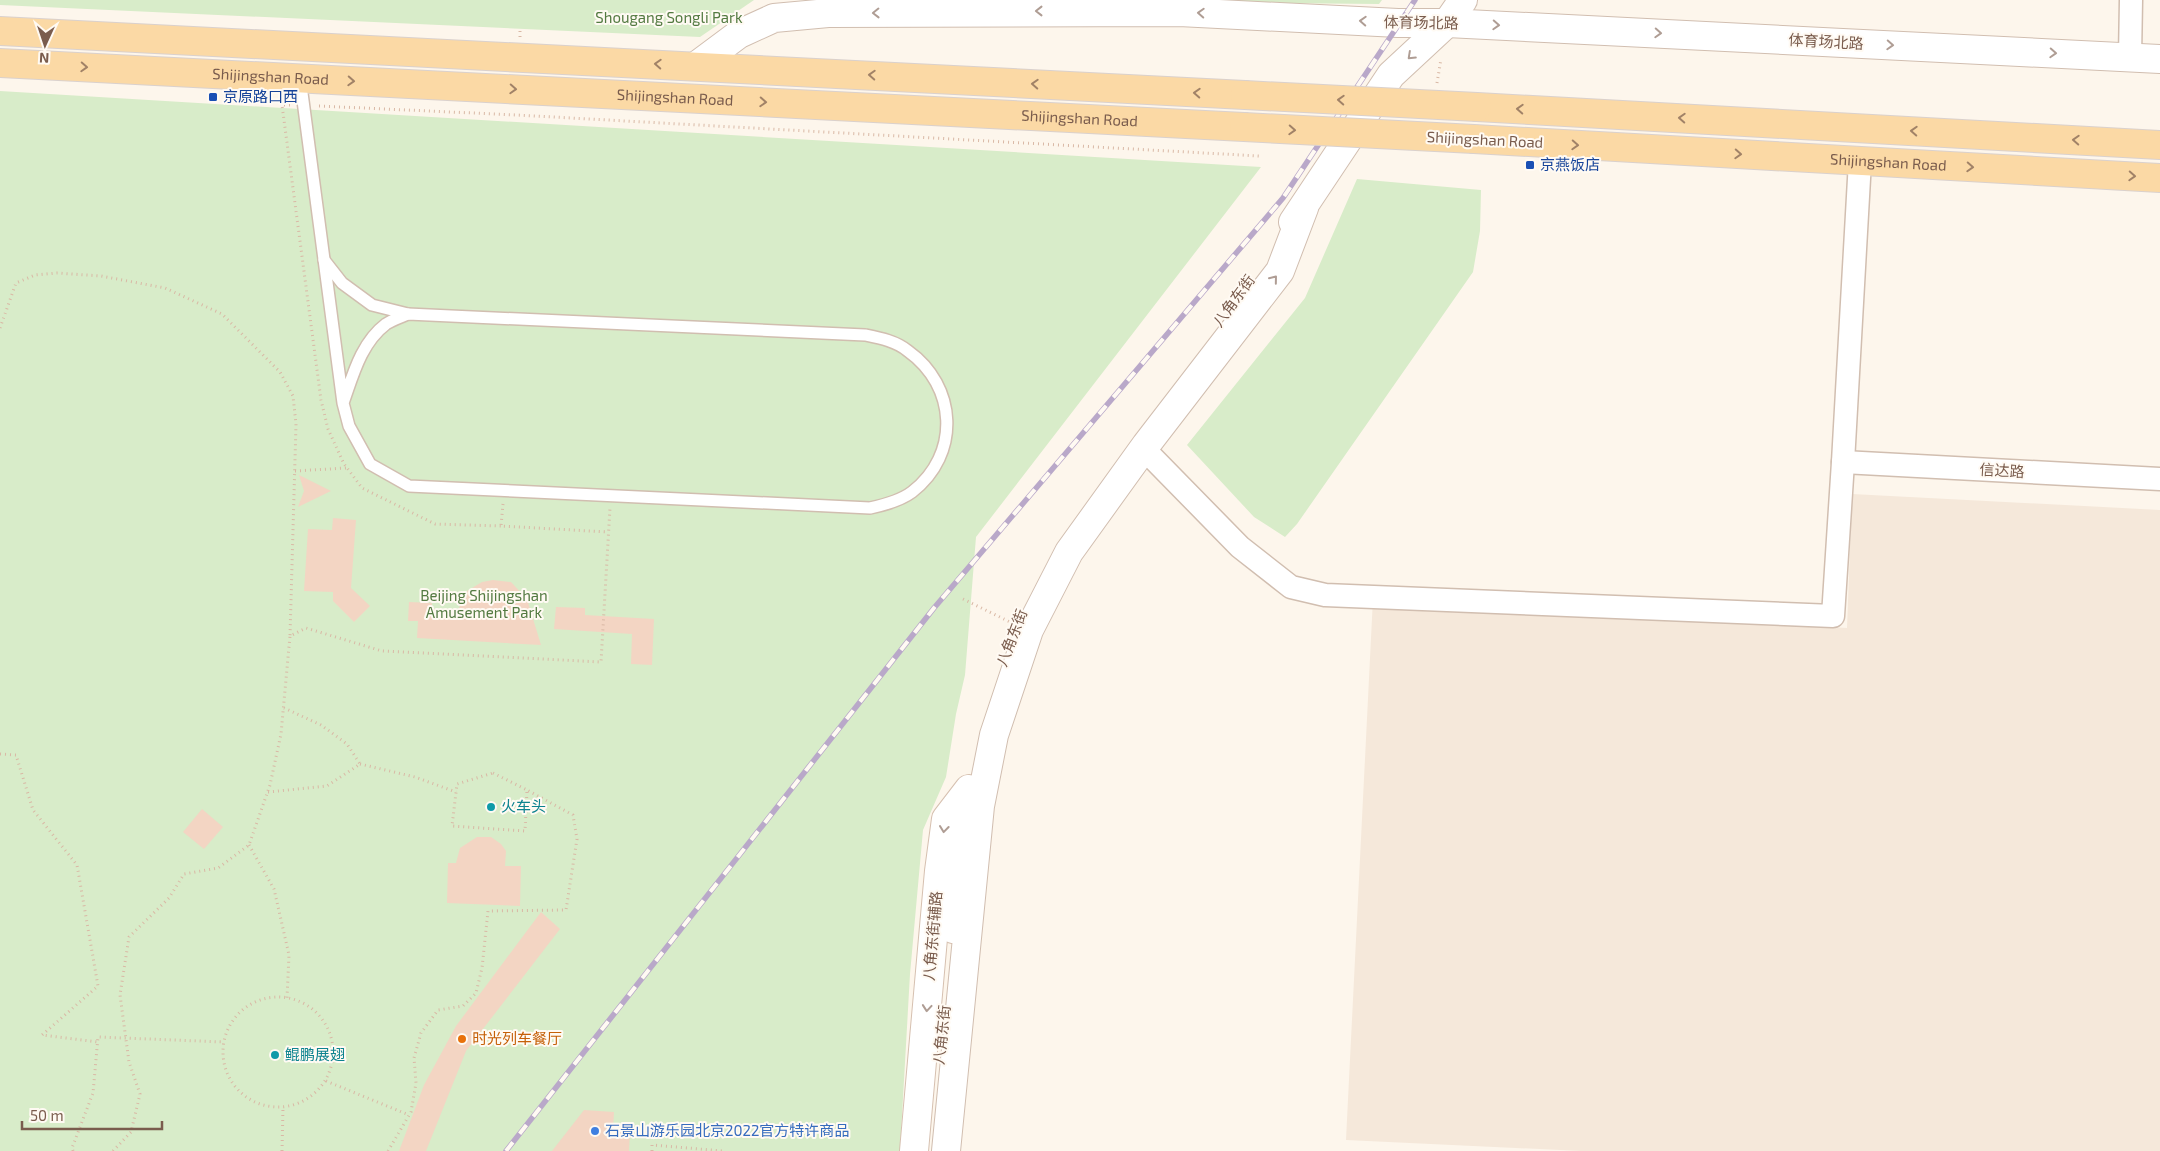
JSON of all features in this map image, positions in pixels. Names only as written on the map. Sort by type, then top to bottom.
[{"type":"main road","points":[[0,31],[1477,107],[2160,145]]},
{"type":"main road","name":"Shijingshan Road","points":[[0,63],[1474,139],[2160,178]]},
{"type":"street","name":"八角东街","points":[[931,1151],[961,847],[970,789],[988,704],[1016,624],[1051,551],[1304,208],[1391,75],[1447,23],[1463,0]]},
{"type":"street","points":[[2130,57],[2131,0]]},
{"type":"street","name":"体育场北路","points":[[696,66],[739,34],[774,18],[828,13],[1010,11],[1179,12],[1398,23],[1447,23],[2160,59]]},
{"type":"street","points":[[1144,449],[1240,547],[1292,586],[1325,595],[1832,616],[1844,462],[1860,161]]},
{"type":"street","name":"八角东街","points":[[946,1151],[980,806],[994,735],[1029,630],[1069,552],[1144,449],[1280,271],[1304,208]]},
{"type":"street","name":"信达路","points":[[1844,462],[2160,479]]},
{"type":"street","name":"八角东街辅路","points":[[914,1151],[939,872],[946,819],[970,789]]},
{"type":"lane","points":[[300,78],[324,260],[343,403],[349,426],[370,464],[394,479],[408,486],[870,508],[889,504],[912,493],[932,473],[944,449],[948,419],[943,394],[924,365],[908,350],[888,340],[865,335],[408,314],[372,305],[342,283],[324,260]]},
{"type":"lane","points":[[343,403],[355,366],[368,344],[386,324],[408,314]]},
{"type":"path","points":[[1437,86],[1442,53]]},
{"type":"path","points":[[292,105],[282,105],[321,400],[328,429],[347,468],[362,488],[436,524],[608,532]]},
{"type":"path","points":[[311,106],[526,115],[1259,156]]},
{"type":"path","points":[[0,328],[16,282],[35,275],[57,273],[101,276],[165,288],[222,314],[280,372],[294,396],[296,424],[290,636],[281,734],[268,792],[249,845],[218,868],[184,874],[169,898],[129,937],[120,995],[128,1038],[129,1062],[140,1094],[131,1132],[113,1151]]},
{"type":"path","points":[[294,472],[347,468]]},
{"type":"path","points":[[501,526],[504,491]]},
{"type":"path","points":[[290,636],[306,628],[382,651],[600,662],[610,496]]},
{"type":"path","points":[[963,599],[996,617]]},
{"type":"path","points":[[284,708],[322,725],[347,744],[360,764],[416,777],[456,792]]},
{"type":"path","points":[[0,754],[16,755],[33,810],[77,865],[98,986],[42,1035],[98,1042]]},
{"type":"path","points":[[268,792],[327,786],[360,764]]},
{"type":"path","points":[[388,1151],[409,1115],[416,1083],[414,1058],[421,1033],[438,1010],[463,1006],[476,993],[482,968],[488,911],[566,910],[577,839],[573,815],[527,790],[493,773],[457,784],[452,826],[525,831],[527,790]]},
{"type":"path","points":[[249,845],[274,889],[289,956],[287,998]]},
{"type":"path","points":[[270,998],[287,998],[302,1002],[325,1022],[331,1036],[334,1052],[332,1067],[326,1081],[308,1099],[283,1107],[266,1106],[250,1100],[237,1090],[225,1067],[223,1059],[224,1042],[229,1026],[246,1008],[254,1003],[270,998]]},
{"type":"path","points":[[73,1151],[72,1148],[93,1093],[98,1037],[224,1042]]},
{"type":"path","points":[[326,1081],[409,1115]]},
{"type":"path","points":[[282,1151],[283,1107]]},
{"type":"path","points":[[652,1151],[652,1145],[723,1151]]},
{"type":"shaded area","points":[[1852,494],[2160,510],[2160,1151],[1581,1151],[1346,1140],[1373,598],[1847,628]]},
{"type":"green space","name":"Shougang Songli Park","points":[[0,0],[754,0],[700,37],[0,5]]},
{"type":"green space","points":[[945,0],[1382,0],[1379,4]]},
{"type":"green space","name":"Beijing Shijingshan Amusement Park","points":[[0,91],[1261,167],[976,537],[965,675],[956,714],[946,777],[923,830],[910,974],[900,1151],[0,1151]]},
{"type":"green space","points":[[1357,179],[1481,190],[1480,231],[1473,272],[1297,524],[1285,537],[1254,517],[1187,445],[1305,298]]},
{"type":"building","points":[[299,475],[331,491],[298,507],[304,491]]},
{"type":"building","points":[[333,518],[356,520],[351,588],[370,606],[354,622],[333,601],[333,592],[304,591],[308,529],[332,530]]},
{"type":"building","points":[[493,580],[511,582],[527,599],[541,645],[417,638],[418,621],[408,621],[409,602],[432,603],[431,609],[458,610],[467,591],[482,582]]},
{"type":"building","points":[[556,607],[585,608],[585,615],[654,619],[652,665],[631,664],[632,634],[554,629]]},
{"type":"building","points":[[202,809],[223,827],[204,849],[183,832]]},
{"type":"building","points":[[477,837],[491,837],[501,844],[506,851],[505,866],[521,866],[520,906],[447,903],[448,863],[456,863],[460,848]]},
{"type":"building","name":"时光列车餐厅","points":[[541,912],[560,929],[466,1051],[426,1151],[399,1151],[424,1085],[456,1026]]},
{"type":"building","name":"石景山游乐园北京2022官方特许商品","points":[[584,1110],[614,1112],[613,1130],[630,1131],[629,1151],[552,1151]]},
{"type":"railway","points":[[506,1151],[934,608],[1283,198],[1415,0]]},
{"type":"place","name":"京原路口西","points":[[213,97]]},
{"type":"place","name":"京燕饭店","points":[[1530,165]]},
{"type":"place","name":"火车头","points":[[491,807]]},
{"type":"place","name":"时光列车餐厅","points":[[462,1039]]},
{"type":"place","name":"鲲鹏展翅","points":[[275,1055]]},
{"type":"place","name":"石景山游乐园北京2022官方特许商品","points":[[595,1131]]}]
